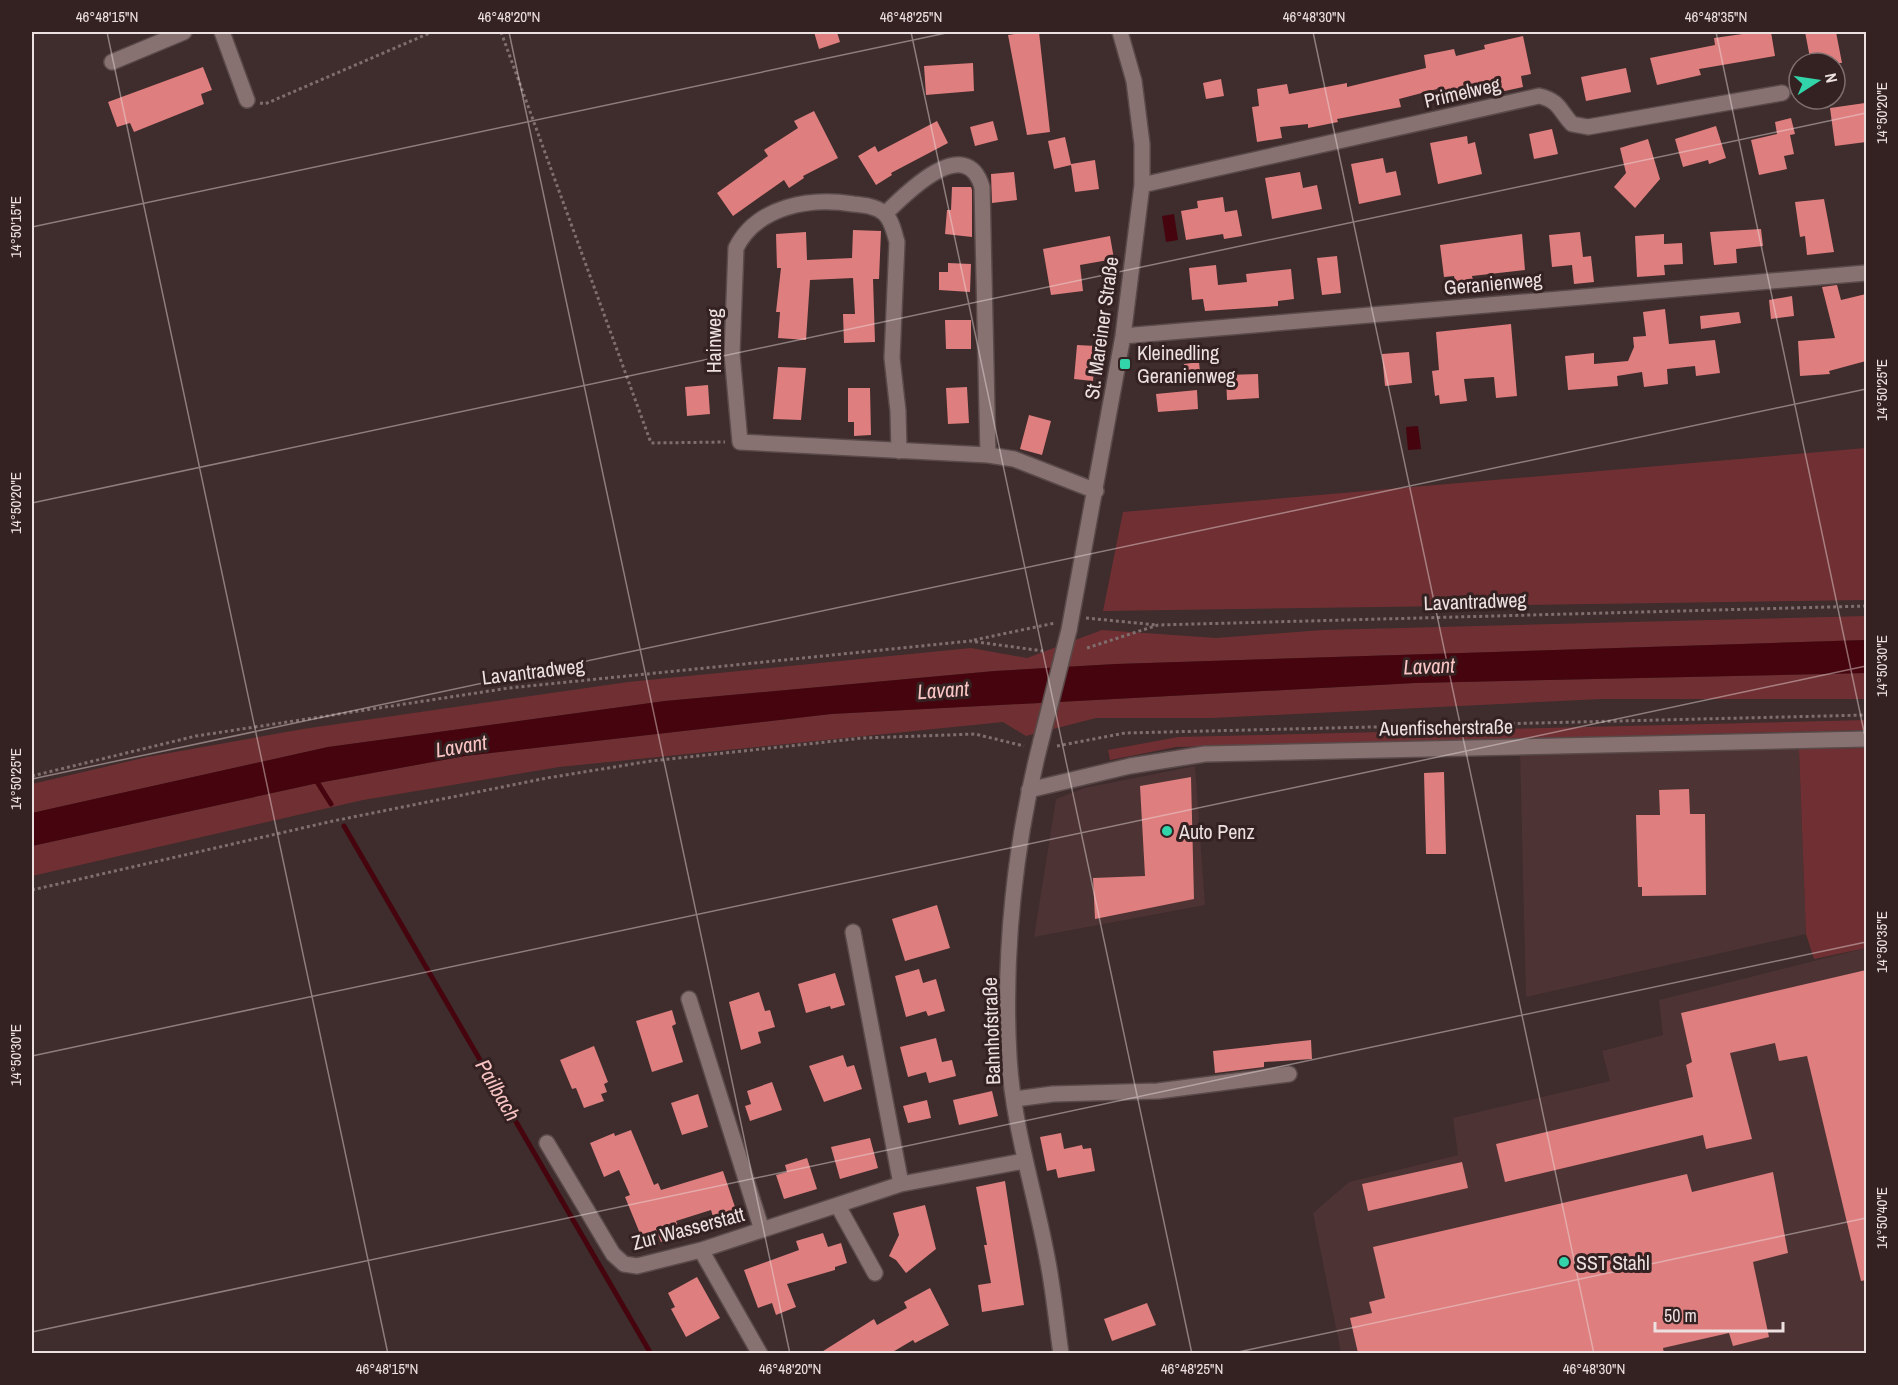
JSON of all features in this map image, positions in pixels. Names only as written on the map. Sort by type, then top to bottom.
[{"type":"street","points":[[112,62],[184,32]]},
{"type":"street","points":[[222,32],[247,100]]},
{"type":"street","name":"St. Mareiner Straße","points":[[1039,745],[1069,630],[1096,491],[1123,336],[1142,185],[1142,144],[1134,81],[1120,32]]},
{"type":"street","name":"Primelweg","points":[[1142,185],[1539,96],[1550,99],[1562,107],[1572,124],[1588,127],[1782,93]]},
{"type":"street","points":[[900,452],[892,358],[897,242],[893,226],[885,214],[907,193],[947,166],[961,164],[971,166],[978,173],[982,187],[988,455]]},
{"type":"street","name":"Hainweg","points":[[740,442],[732,354],[736,248],[743,235],[773,213],[796,205],[843,202],[872,207],[885,214]]},
{"type":"street","name":"Geranienweg","points":[[1123,336],[1866,273]]},
{"type":"street","points":[[740,442],[988,455],[1014,459],[1096,491]]},
{"type":"street","name":"Auenfischerstraße","points":[[1029,790],[1139,764],[1205,754],[1866,739]]},
{"type":"street","name":"Bahnhofstraße","points":[[1039,745],[1017,863],[1009,974],[1009,1058],[1024,1161],[1049,1267],[1061,1353]]},
{"type":"street","points":[[853,932],[901,1184]]},
{"type":"street","name":"Zur Wasserstatt","points":[[689,999],[762,1230]]},
{"type":"street","points":[[1015,1099],[1053,1094],[1158,1091],[1289,1074]]},
{"type":"street","name":"Zur Wasserstatt","points":[[547,1143],[613,1254],[624,1264],[637,1266],[701,1250],[901,1184],[1024,1161]]},
{"type":"street","points":[[838,1206],[875,1273]]},
{"type":"street","points":[[701,1250],[760,1353]]},
{"type":"path","points":[[247,100],[265,104],[432,32]]},
{"type":"path","points":[[501,32],[651,442],[740,442]]},
{"type":"path","name":"Lavantradweg","points":[[1087,648],[1158,625],[1866,606]]},
{"type":"path","name":"Lavantradweg","points":[[32,777],[196,736],[508,688],[970,641],[1043,651]]},
{"type":"path","points":[[32,890],[322,824],[547,778],[651,762],[863,738],[975,734],[1039,745],[1125,733],[1866,715]]},
{"type":"shaded area","points":[[1866,448],[1866,600],[1103,611],[1123,512]]},
{"type":"shaded area","points":[[1866,616],[1866,640],[1116,664],[995,671],[665,701],[328,747],[32,813],[32,784],[147,757],[303,729],[628,682],[971,648],[1027,658],[1102,630],[1216,638],[1323,630]]},
{"type":"shaded area","points":[[1866,673],[1866,699],[1601,699],[1212,718],[1096,718],[1026,736],[1003,722],[559,767],[363,800],[32,876],[32,846],[318,783],[465,756],[831,714],[1415,683]]},
{"type":"shaded area","points":[[1866,720],[1866,730],[1176,747],[1110,760],[1108,750],[1178,737]]},
{"type":"shaded area","points":[[1866,748],[1866,948],[1814,959],[1806,934],[1799,749]]},
{"type":"shaded area","points":[[1799,749],[1806,934],[1526,997],[1520,754]]},
{"type":"shaded area","points":[[1195,766],[1205,905],[1034,937],[1056,799],[1084,788]]},
{"type":"shaded area","points":[[1866,948],[1866,1353],[1341,1353],[1313,1213],[1349,1182],[1458,1155],[1453,1118],[1610,1081],[1602,1051],[1663,1035],[1659,1000]]},
{"type":"water","points":[[1174,214],[1178,240],[1166,242],[1162,216]]},
{"type":"water","points":[[1418,426],[1421,449],[1408,450],[1406,427]]},
{"type":"water","name":"Lavant","points":[[1866,640],[1866,673],[1415,683],[831,714],[465,756],[318,783],[32,846],[32,813],[328,747],[665,701],[995,671],[1116,664]]},
{"type":"building","points":[[814,32],[837,32],[840,42],[819,49]]},
{"type":"building","points":[[1039,32],[1050,132],[1027,135],[1008,35]]},
{"type":"building","points":[[1771,32],[1775,56],[1699,69],[1701,75],[1657,85],[1650,58],[1715,45],[1714,38]]},
{"type":"building","points":[[1805,32],[1836,32],[1840,51],[1809,51]]},
{"type":"building","points":[[1523,36],[1531,74],[1521,76],[1523,87],[1491,94],[1490,86],[1439,97],[1437,89],[1399,99],[1401,107],[1337,119],[1338,122],[1308,128],[1308,124],[1280,127],[1282,138],[1257,142],[1252,107],[1259,106],[1257,89],[1287,84],[1289,94],[1347,83],[1347,87],[1426,68],[1424,55],[1454,49],[1456,56],[1485,49],[1484,45]]},
{"type":"building","points":[[973,63],[974,91],[926,95],[924,66]]},
{"type":"building","points":[[203,67],[212,90],[201,94],[204,104],[134,132],[130,123],[117,127],[108,102]]},
{"type":"building","points":[[1626,68],[1631,92],[1586,101],[1581,77]]},
{"type":"building","points":[[1221,79],[1224,96],[1206,99],[1203,83]]},
{"type":"building","points":[[1865,103],[1866,142],[1835,146],[1830,111],[1847,111],[1847,106]]},
{"type":"building","points":[[814,111],[838,158],[803,176],[804,178],[789,188],[784,180],[733,216],[717,193],[768,156],[764,150],[798,128],[794,121]]},
{"type":"building","points":[[1791,118],[1795,134],[1790,135],[1794,154],[1784,156],[1787,169],[1759,175],[1751,140],[1777,134],[1775,122]]},
{"type":"building","points":[[937,121],[948,143],[891,173],[892,175],[876,185],[858,156],[875,146],[878,152]]},
{"type":"building","points":[[993,121],[998,140],[975,146],[970,127]]},
{"type":"building","points":[[1716,126],[1726,158],[1709,164],[1708,160],[1683,167],[1675,139]]},
{"type":"building","points":[[1552,129],[1558,154],[1534,159],[1529,134]]},
{"type":"building","points":[[1467,136],[1468,144],[1475,142],[1482,174],[1438,184],[1430,143]]},
{"type":"building","points":[[1065,137],[1071,164],[1095,160],[1099,189],[1075,192],[1071,165],[1054,169],[1048,141]]},
{"type":"building","points":[[1648,139],[1660,179],[1635,208],[1614,187],[1626,173],[1620,148]]},
{"type":"building","points":[[1383,158],[1386,173],[1396,171],[1401,195],[1359,204],[1351,164]]},
{"type":"building","points":[[1014,172],[1017,200],[992,203],[991,174]]},
{"type":"building","points":[[1300,172],[1303,188],[1317,185],[1322,209],[1272,219],[1265,178]]},
{"type":"building","points":[[952,187],[971,187],[972,237],[945,234],[947,210],[951,210]]},
{"type":"building","points":[[1223,197],[1225,212],[1237,210],[1242,236],[1224,239],[1223,234],[1186,240],[1181,211],[1198,208],[1197,201]]},
{"type":"building","points":[[1824,199],[1834,252],[1807,255],[1805,236],[1800,237],[1795,202]]},
{"type":"building","points":[[1761,229],[1763,246],[1736,249],[1737,263],[1714,265],[1710,232]]},
{"type":"building","points":[[853,230],[881,231],[879,279],[873,279],[875,342],[844,343],[843,314],[855,314],[853,278],[810,280],[806,340],[778,338],[780,312],[776,312],[781,268],[777,268],[776,234],[806,232],[807,260],[852,258]]},
{"type":"building","points":[[1580,232],[1583,257],[1591,256],[1594,282],[1574,284],[1572,265],[1552,267],[1549,235]]},
{"type":"building","points":[[1522,234],[1525,270],[1472,276],[1475,291],[1457,294],[1454,276],[1444,277],[1440,245]]},
{"type":"building","points":[[1664,234],[1664,244],[1682,243],[1683,264],[1664,265],[1665,275],[1637,277],[1635,236]]},
{"type":"building","points":[[1110,236],[1114,259],[1080,265],[1083,291],[1051,295],[1043,249]]},
{"type":"building","points":[[1337,256],[1341,293],[1322,295],[1317,258]]},
{"type":"building","points":[[948,263],[971,264],[970,292],[939,290],[939,272],[948,272]]},
{"type":"building","points":[[1216,265],[1218,285],[1247,282],[1246,274],[1291,269],[1294,299],[1278,301],[1278,306],[1205,311],[1203,299],[1192,300],[1189,268]]},
{"type":"building","points":[[1837,285],[1841,300],[1866,294],[1866,361],[1829,371],[1830,374],[1800,376],[1798,341],[1835,338],[1822,287]]},
{"type":"building","points":[[1792,296],[1794,316],[1771,319],[1769,300]]},
{"type":"building","points":[[1665,309],[1669,344],[1715,340],[1720,373],[1696,376],[1695,366],[1667,369],[1668,384],[1644,387],[1642,372],[1617,376],[1618,386],[1568,390],[1565,356],[1594,353],[1594,364],[1628,361],[1634,347],[1633,337],[1646,336],[1643,312]]},
{"type":"building","points":[[1739,312],[1741,323],[1701,329],[1700,316]]},
{"type":"building","points":[[945,320],[971,320],[971,349],[946,349]]},
{"type":"building","points":[[1511,324],[1517,396],[1496,398],[1494,377],[1464,379],[1467,401],[1440,404],[1439,395],[1435,396],[1432,371],[1439,370],[1436,332]]},
{"type":"building","points":[[1077,345],[1096,346],[1093,381],[1074,379]]},
{"type":"building","points":[[1409,352],[1412,383],[1385,386],[1382,354]]},
{"type":"building","points":[[1199,362],[1201,382],[1186,383],[1184,364]]},
{"type":"building","points":[[778,367],[806,368],[801,420],[773,419]]},
{"type":"building","points":[[1258,374],[1259,398],[1227,400],[1226,375]]},
{"type":"building","points":[[708,385],[710,414],[687,416],[685,387]]},
{"type":"building","points":[[967,387],[969,423],[948,424],[946,388]]},
{"type":"building","points":[[848,388],[870,388],[871,435],[854,436],[854,422],[848,422]]},
{"type":"building","points":[[1197,390],[1198,409],[1158,412],[1156,394]]},
{"type":"building","points":[[1029,415],[1051,421],[1042,455],[1020,449]]},
{"type":"building","points":[[1444,772],[1446,854],[1426,854],[1424,773]]},
{"type":"building","name":"Auto Penz","points":[[1191,777],[1194,899],[1095,919],[1093,878],[1145,876],[1140,786]]},
{"type":"building","points":[[1689,789],[1690,814],[1705,814],[1706,895],[1642,896],[1642,887],[1638,887],[1636,815],[1660,815],[1659,790]]},
{"type":"building","points":[[937,905],[950,948],[905,961],[892,919]]},
{"type":"building","points":[[919,969],[923,983],[936,979],[945,1011],[928,1016],[926,1011],[906,1017],[895,976]]},
{"type":"building","points":[[1866,970],[1866,1280],[1861,1281],[1807,1056],[1779,1061],[1775,1043],[1730,1053],[1752,1139],[1706,1149],[1703,1135],[1505,1182],[1496,1144],[1693,1097],[1686,1065],[1692,1062],[1681,1013]]},
{"type":"building","points":[[835,973],[845,1005],[831,1009],[830,1006],[806,1013],[798,984]]},
{"type":"building","points":[[759,992],[765,1011],[770,1010],[775,1027],[758,1032],[761,1043],[741,1050],[729,1002]]},
{"type":"building","points":[[672,1010],[676,1024],[672,1026],[683,1062],[652,1072],[636,1021]]},
{"type":"building","points":[[936,1038],[942,1062],[952,1060],[956,1076],[929,1083],[926,1072],[908,1077],[900,1047]]},
{"type":"building","points":[[1311,1040],[1312,1059],[1264,1062],[1264,1067],[1215,1073],[1213,1051]]},
{"type":"building","points":[[594,1046],[608,1082],[604,1084],[607,1092],[601,1094],[604,1101],[584,1108],[576,1088],[572,1089],[560,1060]]},
{"type":"building","points":[[843,1055],[847,1067],[854,1065],[862,1089],[824,1102],[809,1066]]},
{"type":"building","points":[[772,1082],[782,1110],[750,1121],[745,1106],[751,1104],[747,1091]]},
{"type":"building","points":[[992,1091],[998,1116],[959,1125],[953,1100]]},
{"type":"building","points":[[698,1094],[708,1127],[682,1135],[671,1103]]},
{"type":"building","points":[[927,1100],[931,1118],[908,1123],[903,1106]]},
{"type":"building","points":[[631,1130],[654,1185],[658,1183],[661,1190],[723,1171],[738,1216],[715,1223],[711,1210],[676,1221],[681,1233],[661,1242],[656,1230],[641,1236],[625,1197],[630,1195],[619,1170],[604,1177],[590,1143],[614,1133],[615,1136]]},
{"type":"building","points":[[1061,1133],[1064,1149],[1082,1145],[1083,1149],[1091,1148],[1095,1171],[1058,1178],[1056,1169],[1047,1171],[1040,1137]]},
{"type":"building","points":[[870,1138],[878,1168],[840,1179],[831,1147]]},
{"type":"building","points":[[807,1158],[817,1189],[784,1199],[776,1175],[787,1172],[785,1165]]},
{"type":"building","points":[[1462,1162],[1468,1188],[1368,1211],[1362,1184]]},
{"type":"building","name":"SST Stahl","points":[[1773,1172],[1788,1253],[1753,1262],[1769,1337],[1733,1346],[1729,1333],[1663,1348],[1664,1353],[1358,1353],[1350,1318],[1372,1313],[1369,1302],[1385,1298],[1373,1247],[1687,1174],[1692,1192]]},
{"type":"building","points":[[1005,1181],[1024,1305],[982,1312],[978,1285],[991,1283],[984,1245],[987,1245],[976,1187]]},
{"type":"building","points":[[925,1205],[936,1249],[906,1273],[896,1260],[889,1256],[899,1235],[893,1213]]},
{"type":"building","points":[[823,1233],[828,1247],[841,1243],[847,1263],[835,1267],[835,1270],[787,1284],[796,1307],[776,1315],[772,1303],[758,1308],[744,1270],[799,1250],[796,1241]]},
{"type":"building","points":[[697,1277],[720,1318],[686,1337],[671,1309],[675,1307],[668,1293]]},
{"type":"building","points":[[930,1288],[949,1325],[915,1343],[913,1340],[891,1353],[820,1353],[874,1319],[877,1325],[907,1308],[904,1302]]},
{"type":"building","points":[[1147,1303],[1156,1325],[1112,1341],[1104,1319]]},
{"type":"waterway","name":"Pailbach","points":[[314,777],[331,804]]},
{"type":"waterway","name":"Pailbach","points":[[344,826],[651,1354]]},
{"type":"place","name":"Kleinedling Geranienweg","points":[[1125,364]]},
{"type":"place","name":"Auto Penz","points":[[1167,831]]},
{"type":"place","name":"SST Stahl","points":[[1564,1262]]}]
